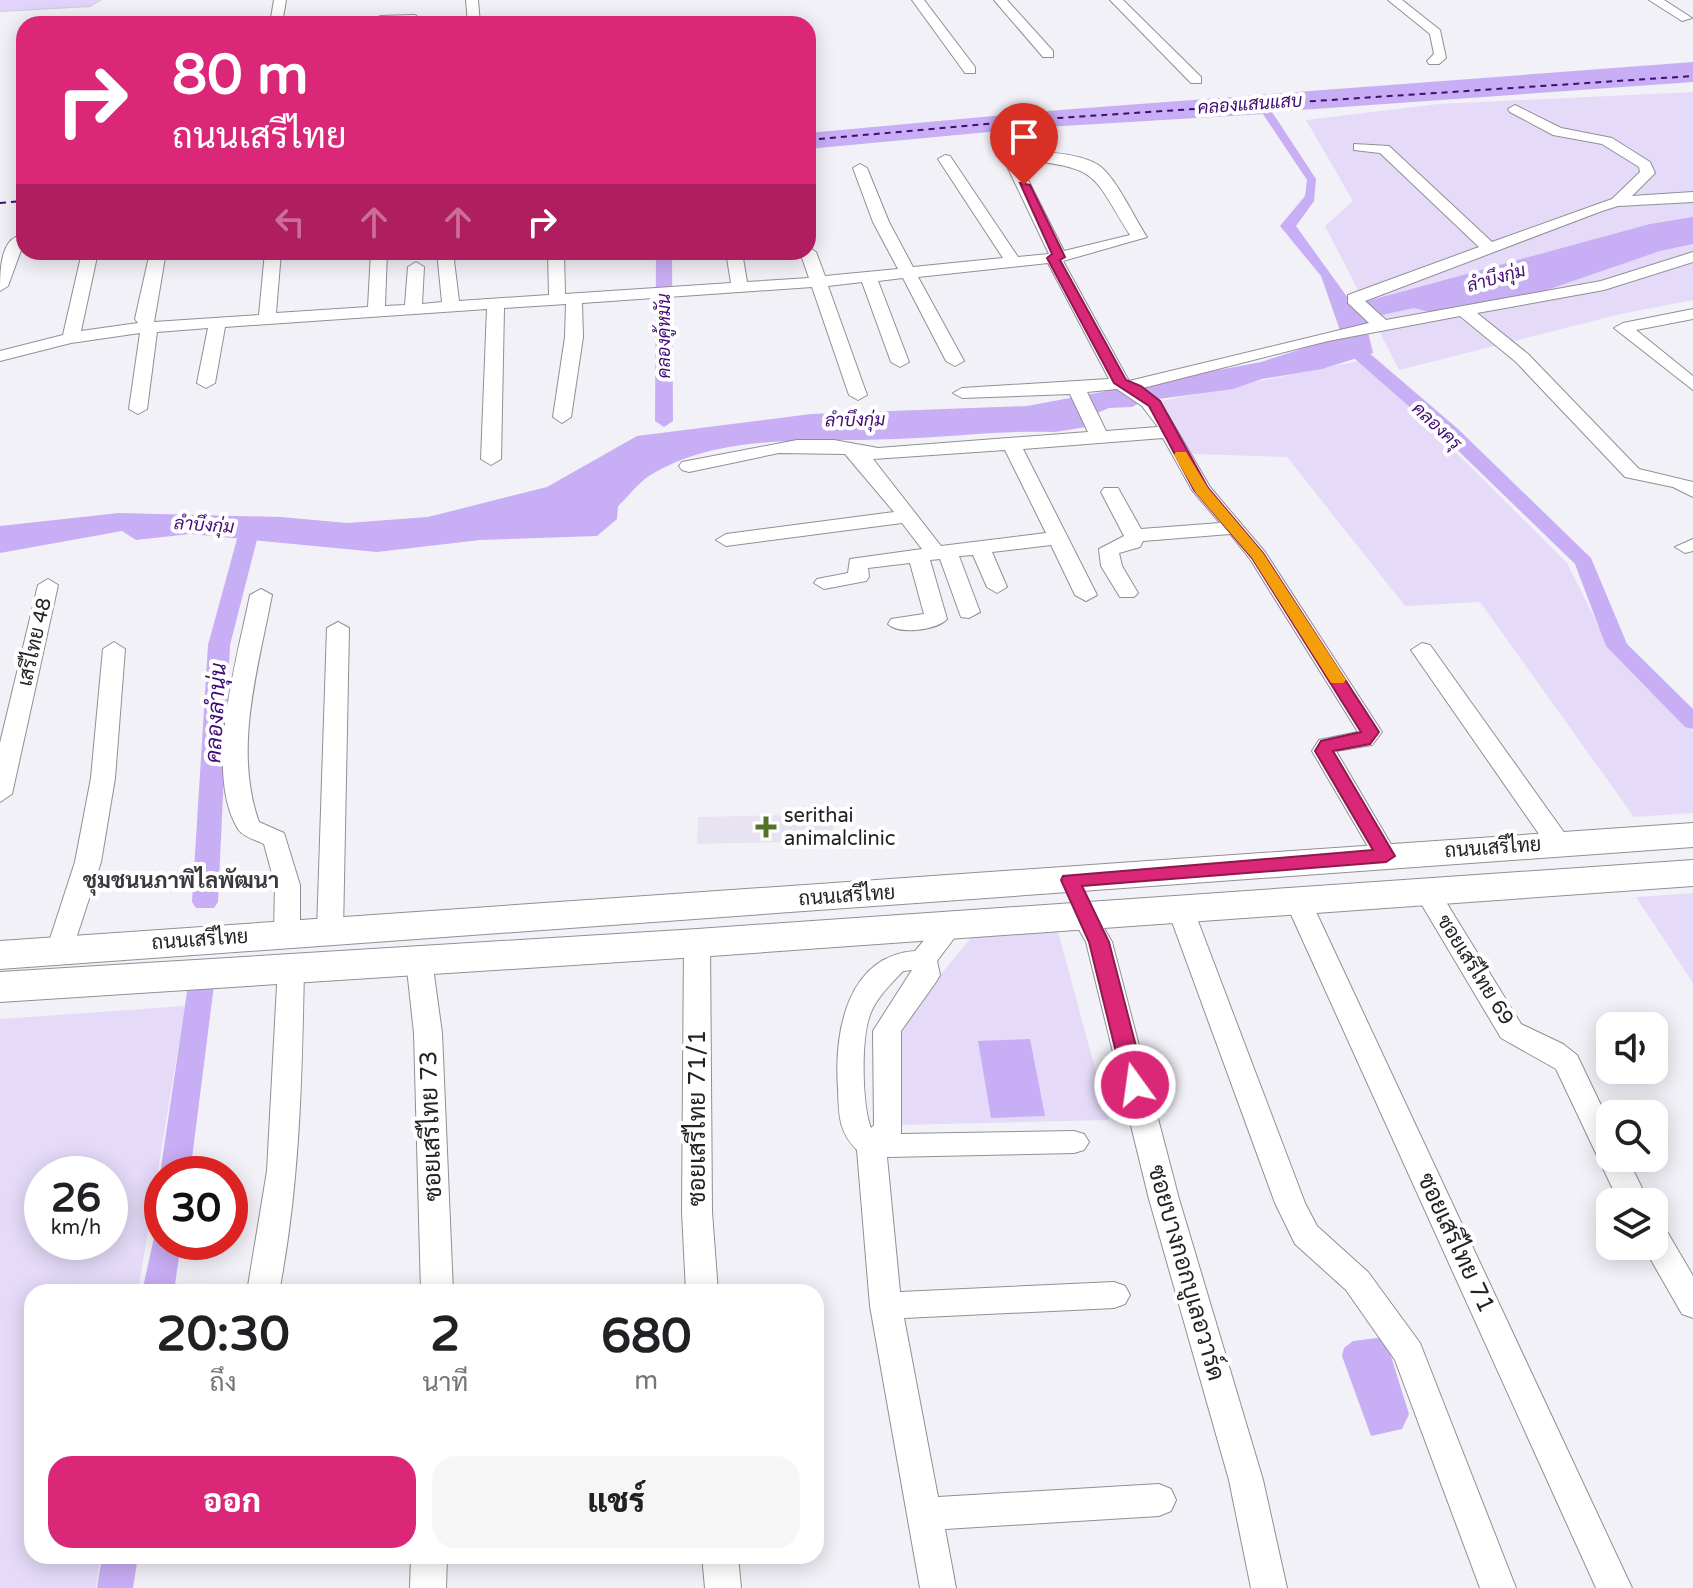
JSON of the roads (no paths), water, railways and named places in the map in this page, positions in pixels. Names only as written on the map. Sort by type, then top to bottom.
[{"type":"main road","points":[[0,5],[90,0]]},
{"type":"main road","name":"ถนนเสรีไทย","points":[[0,955],[59,951],[289,950],[419,960],[697,943],[951,925],[1077,898],[1386,856],[1686,836]]},
{"type":"main road","name":"ถนนเสรีไทย","points":[[0,987],[289,950],[330,931],[1077,898],[1180,908],[1693,873]]},
{"type":"street","points":[[918,0],[970,70]]},
{"type":"street","points":[[1000,0],[1048,54]]},
{"type":"street","points":[[1116,0],[1196,80]]},
{"type":"street","points":[[1394,0],[1436,33],[1441,55],[1434,61]]},
{"type":"street","points":[[1655,0],[1686,18]]},
{"type":"street","points":[[380,11],[402,16]]},
{"type":"street","points":[[1515,109],[1558,132],[1589,135],[1607,141],[1645,165],[1648,173],[1617,202]]},
{"type":"street","points":[[1359,147],[1384,149],[1489,248]]},
{"type":"street","points":[[0,356],[71,338],[149,327],[911,274],[1056,257],[1139,237],[1096,170],[1068,160],[1019,156],[1012,162],[1056,257],[1135,390],[1168,432],[1202,490],[1258,556],[1370,732],[1364,740],[1327,745],[1324,751],[1386,856]]},
{"type":"street","points":[[945,159],[1013,262]]},
{"type":"street","points":[[860,168],[881,222],[955,361]]},
{"type":"street","points":[[1379,325],[1356,303],[1355,298],[1562,219],[1617,202],[1693,197]]},
{"type":"street","points":[[0,286],[16,242]]},
{"type":"street","points":[[962,393],[1135,390],[1327,336],[1604,285],[1693,257]]},
{"type":"street","points":[[71,338],[88,260]]},
{"type":"street","points":[[138,409],[149,327],[143,319],[156,260]]},
{"type":"street","points":[[267,317],[272,260]]},
{"type":"street","points":[[376,310],[379,260]]},
{"type":"street","points":[[446,260],[451,306]]},
{"type":"street","points":[[558,260],[574,337],[562,417]]},
{"type":"street","points":[[735,260],[740,287]]},
{"type":"street","points":[[811,260],[858,395]]},
{"type":"street","points":[[413,308],[416,267]]},
{"type":"street","points":[[868,277],[900,362]]},
{"type":"street","points":[[491,459],[496,303]]},
{"type":"street","points":[[1464,311],[1522,358],[1632,473],[1648,480],[1670,479],[1693,491]]},
{"type":"street","points":[[1693,314],[1626,325],[1624,332],[1693,385]]},
{"type":"street","points":[[206,383],[218,320]]},
{"type":"street","points":[[1078,392],[1098,432]]},
{"type":"street","points":[[689,466],[751,451],[789,447],[834,446],[878,454],[1012,445],[1098,432],[1168,432]]},
{"type":"street","points":[[1012,445],[1086,595]]},
{"type":"street","points":[[857,452],[908,516],[969,612]]},
{"type":"street","points":[[1111,492],[1134,536],[1133,543],[1109,549],[1108,552],[1108,560],[1127,593]]},
{"type":"street","points":[[726,540],[908,516]]},
{"type":"street","points":[[1134,536],[1235,528]]},
{"type":"street","points":[[824,583],[859,577],[857,563],[1057,538]]},
{"type":"street","points":[[980,547],[997,587]]},
{"type":"street","points":[[899,624],[936,619],[933,553]]},
{"type":"street","name":"เสรีไทย 48","points":[[0,794],[48,585]]},
{"type":"street","points":[[261,595],[237,758],[241,808],[247,824],[275,839],[286,866],[291,901],[287,1106],[274,1244],[265,1284]]},
{"type":"street","points":[[330,931],[338,628]]},
{"type":"street","points":[[59,951],[88,862],[101,793],[114,649]]},
{"type":"street","points":[[1422,650],[1559,844]]},
{"type":"street","name":"ซอยเสรีไทย 69","points":[[1426,890],[1511,1031],[1553,1051],[1567,1062],[1596,1124]]},
{"type":"street","name":"ซอยบางกอกบูเลอวาร์ด","points":[[1077,898],[1099,942],[1164,1199],[1246,1480],[1269,1588]]},
{"type":"street","name":"ซอยเสรีไทย 71","points":[[1297,899],[1614,1588]]},
{"type":"street","points":[[1180,908],[1290,1203],[1306,1235],[1357,1281],[1409,1353],[1498,1588]]},
{"type":"street","points":[[938,1588],[886,1306],[871,1146],[855,1130],[854,1019],[869,993],[896,962],[923,960],[951,925]]},
{"type":"street","name":"ซอยเสรีไทย 71/1","points":[[697,943],[697,1212],[702,1284]]},
{"type":"street","name":"ซอยเสรีไทย 73","points":[[419,960],[428,1033],[437,1284]]},
{"type":"street","points":[[871,1146],[889,1129],[887,1031],[901,1006],[927,975],[923,960]]},
{"type":"street","points":[[854,1019],[887,1031]]},
{"type":"street","points":[[871,1146],[1074,1142]]},
{"type":"street","points":[[1667,1260],[1693,1305]]},
{"type":"street","points":[[886,1306],[1114,1295]]},
{"type":"street","points":[[923,1514],[1159,1500]]},
{"type":"street","points":[[428,1588],[429,1564]]},
{"type":"street","points":[[721,1564],[723,1588]]},
{"type":"water","points":[[1693,62],[1693,82],[1272,112],[1316,179],[1314,201],[1296,226],[1353,305],[1650,224],[1693,217],[1693,244],[1660,251],[1538,293],[1433,313],[1414,308],[1372,317],[1368,332],[1373,353],[1322,369],[1262,379],[1233,389],[1143,401],[1132,407],[1109,408],[1088,417],[1086,427],[1055,432],[770,442],[707,452],[677,462],[645,479],[618,506],[617,519],[597,536],[480,540],[377,552],[190,534],[136,540],[122,531],[0,553],[0,526],[119,513],[281,517],[347,523],[428,517],[547,487],[637,436],[811,414],[1027,406],[1261,362],[1342,336],[1321,276],[1280,226],[1305,196],[1307,180],[1263,114],[1030,128],[816,148],[816,132],[1060,110]]},
{"type":"water","points":[[1030,1039],[1045,1116],[991,1118],[978,1041]]},
{"type":"water","points":[[1385,1337],[1409,1414],[1402,1429],[1371,1436],[1342,1356],[1344,1348],[1353,1341]]},
{"type":"waterway","name":"คลองคู้หมัน","points":[[664,260],[664,421]]},
{"type":"waterway","name":"คลองครุ","points":[[1348,329],[1353,348],[1451,433],[1584,562],[1617,646],[1693,722]]},
{"type":"waterway","name":"คลองลำนุ่น","points":[[205,902],[219,645],[250,528]]},
{"type":"waterway","name":"คลองลำนุ่น","points":[[177,1156],[201,985]]},
{"type":"waterway","name":"คลองลำนุ่น","points":[[159,1284],[163,1260]]},
{"type":"waterway","name":"คลองลำนุ่น","points":[[115,1588],[119,1564]]},
{"type":"place","name":"serithai animalclinic","points":[[766,827]]},
{"type":"district","name":"ชุมชนนภาพิไลพัฒนา","points":[[181,881]]},
{"type":"water label","name":"คลองแสนแสบ","points":[[1250,104]]},
{"type":"water label","name":"ลำบึงกุ่ม","points":[[1496,278]]},
{"type":"water label","name":"ลำบึงกุ่ม","points":[[855,420]]},
{"type":"water label","name":"ลำบึงกุ่ม","points":[[204,525]]}]
